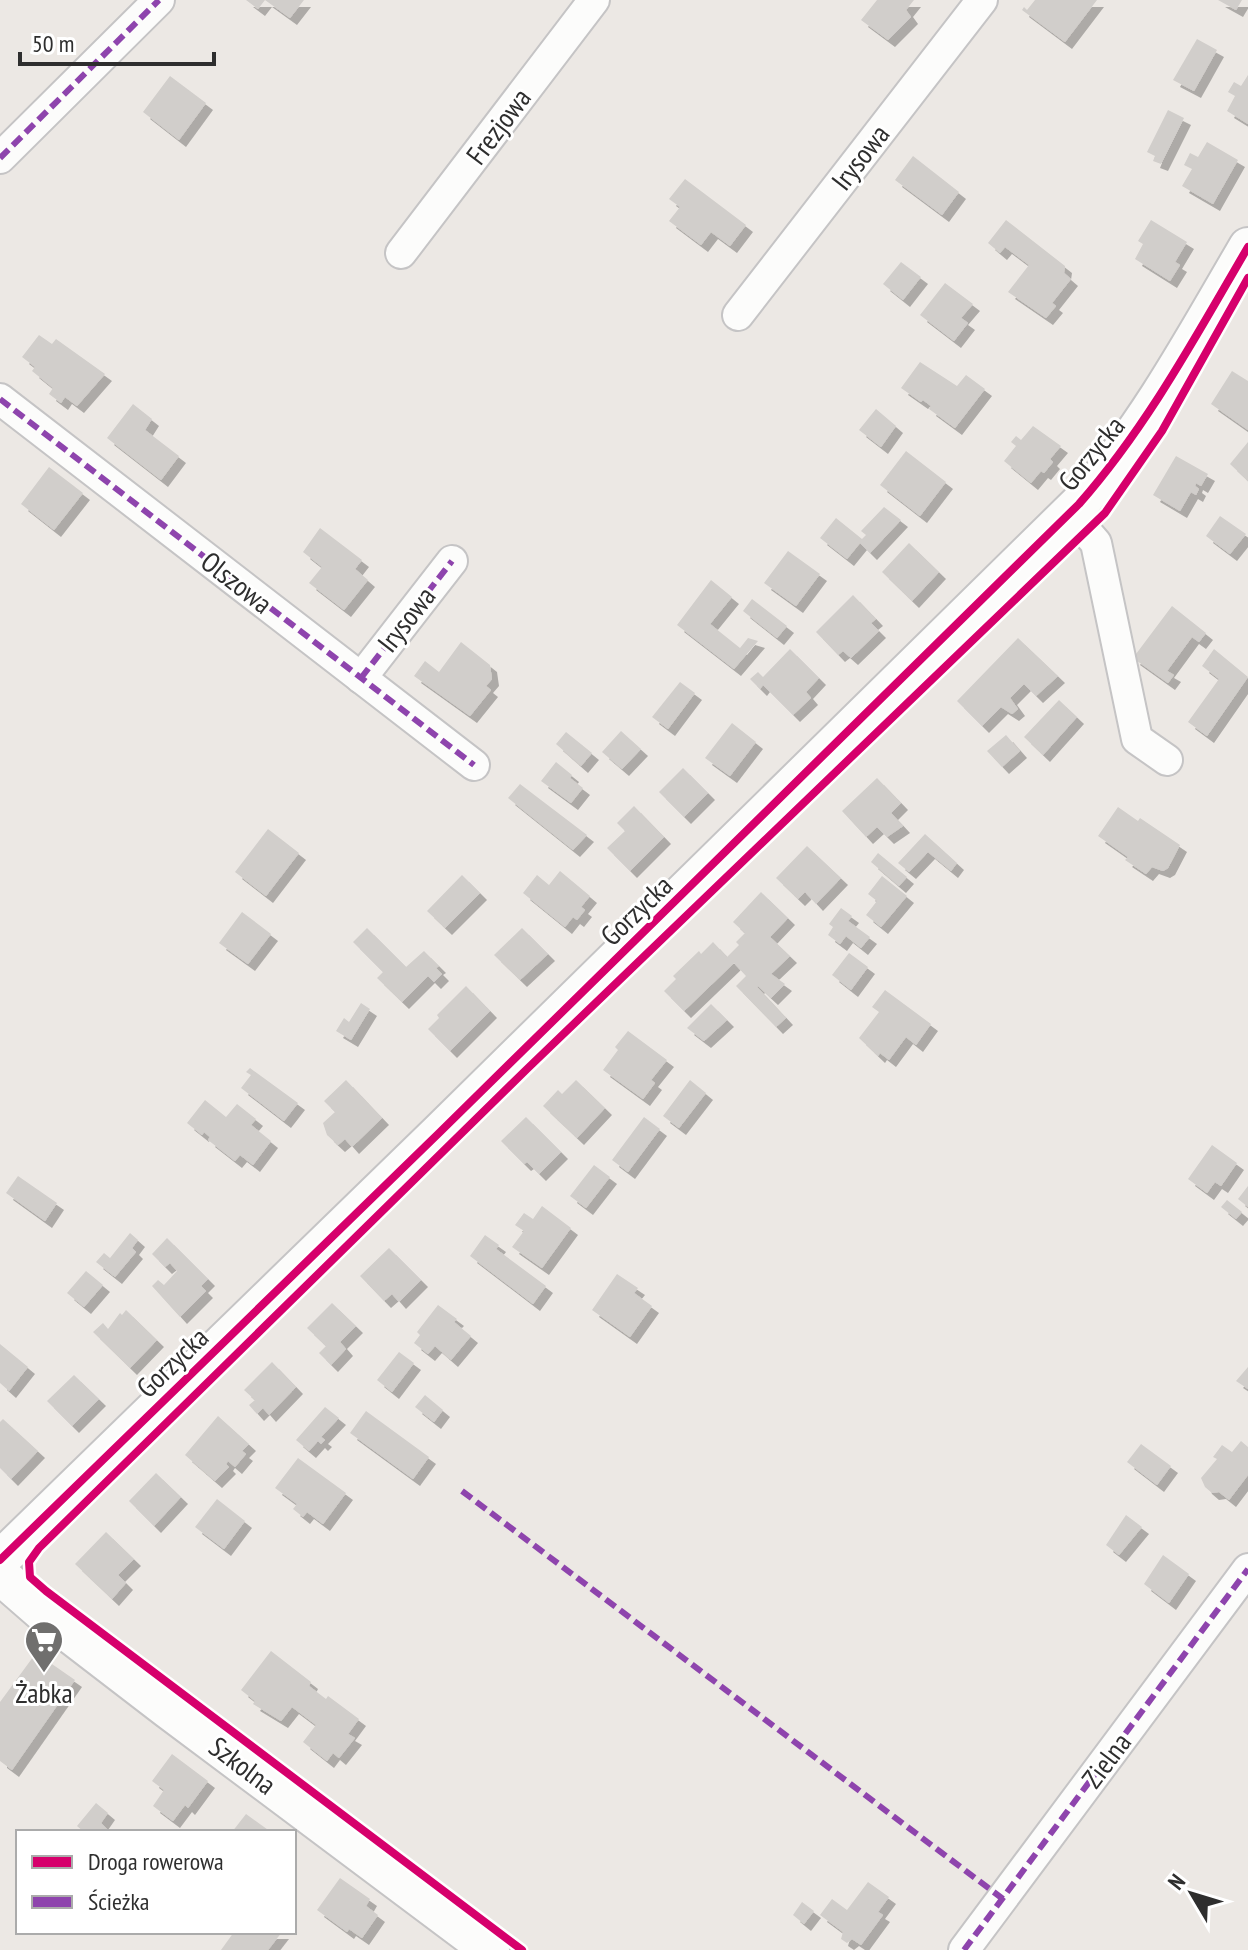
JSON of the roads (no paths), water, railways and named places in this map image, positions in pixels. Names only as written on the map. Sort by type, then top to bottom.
[{"type":"street","points":[[0,158],[159,0]]},
{"type":"street","name":"Frezjowa","points":[[401,253],[594,0]]},
{"type":"street","name":"Irysowa","points":[[738,315],[982,0]]},
{"type":"street","name":"Gorzycka","points":[[0,1560],[1070,513],[1102,478],[1144,421],[1248,247]]},
{"type":"street","name":"Olszowa","points":[[0,399],[474,765]]},
{"type":"street","points":[[1070,513],[1096,543],[1137,739],[1167,760]]},
{"type":"street","name":"Irysowa","points":[[361,678],[452,561]]},
{"type":"street","name":"Zielna","points":[[964,1950],[1248,1569]]},
{"type":"street","name":"Szkolna","points":[[0,1575],[47,1616],[168,1709],[490,1950]]},
{"type":"place","name":"Żabka","points":[[44,1674]]}]
